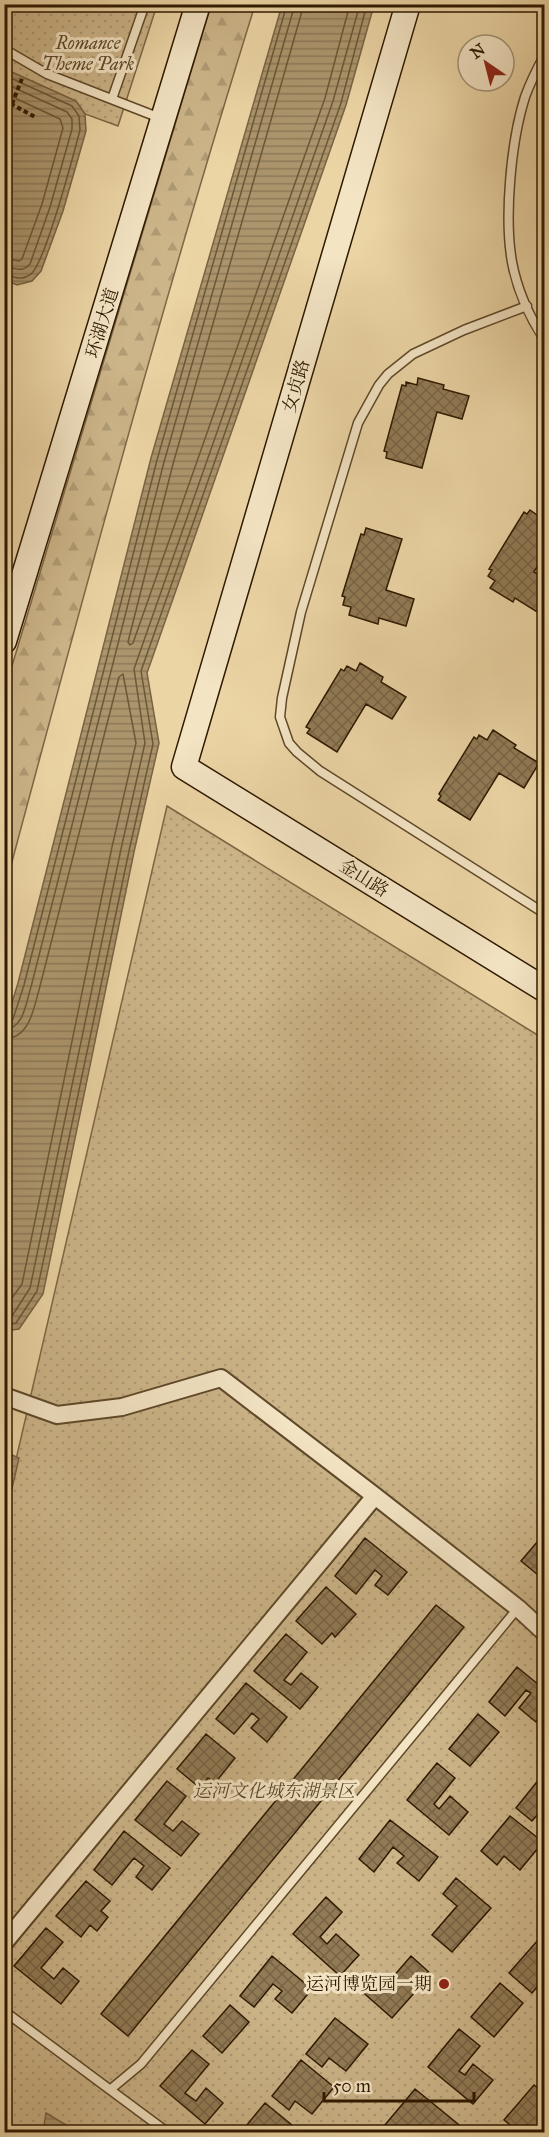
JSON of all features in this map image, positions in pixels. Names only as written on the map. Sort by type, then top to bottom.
[{"type":"street","name":"环湖大道","points":[[4,641],[198,4]]},
{"type":"street","name":"女贞路","points":[[184,767],[408,4]]},
{"type":"street","name":"金山路","points":[[184,767],[544,989]]},
{"type":"street","points":[[4,1396],[57,1415],[122,1407],[221,1378],[518,1608],[544,1632]]},
{"type":"street","points":[[4,1943],[375,1496]]},
{"type":"lane","points":[[112,99],[145,4]]},
{"type":"lane","points":[[4,49],[47,74],[164,119]]},
{"type":"lane","points":[[544,56],[525,97],[516,140],[511,184],[509,243],[519,287],[544,339]]},
{"type":"lane","points":[[527,306],[431,344],[400,363],[379,385],[358,423],[301,612],[280,717],[289,743],[320,771],[544,913]]},
{"type":"lane","points":[[111,2089],[141,2064],[518,1608]]},
{"type":"lane","points":[[4,2011],[167,2133]]},
{"type":"path","points":[[12,104],[23,76]]},
{"type":"path","points":[[4,100],[35,117]]},
{"type":"green space","name":"Romance Theme Park","points":[[5,5],[157,5],[118,126],[85,114],[76,101],[5,69]]},
{"type":"green space","points":[[211,5],[255,5],[157,335],[5,888],[5,689]]},
{"type":"green space","name":"运河文化城东湖景区","points":[[167,806],[544,1039],[544,2132],[5,2132],[5,1507]]},
{"type":"water","points":[[282,5],[374,5],[346,105],[147,673],[159,743],[134,852],[43,1294],[19,1329],[5,1331],[5,1025],[18,983],[151,458]]},
{"type":"water","points":[[5,69],[76,101],[85,114],[86,131],[63,211],[41,271],[32,281],[17,285],[5,280]]},
{"type":"water","points":[[5,1452],[19,1458],[5,1519]]},
{"type":"water","points":[[46,2113],[78,2132],[43,2132]]},
{"type":"building","points":[[418,378],[444,385],[443,389],[469,396],[462,419],[437,412],[422,468],[386,458],[387,452],[384,451],[402,385],[406,386],[406,382],[417,385]]},
{"type":"building","points":[[530,510],[544,520],[544,555],[534,572],[544,578],[542,615],[515,598],[513,602],[490,588],[495,581],[488,576],[492,570],[489,569],[524,512],[527,514]]},
{"type":"building","points":[[366,528],[402,539],[386,590],[414,599],[406,626],[379,618],[378,624],[349,615],[351,607],[343,605],[345,597],[342,596],[361,534],[364,535]]},
{"type":"building","points":[[360,663],[383,677],[381,682],[406,697],[392,719],[366,704],[337,752],[307,733],[310,729],[306,727],[341,669],[344,671],[347,666],[356,671]]},
{"type":"building","points":[[493,730],[516,745],[514,748],[539,763],[524,788],[499,773],[470,820],[438,800],[441,796],[439,794],[474,737],[477,739],[479,735],[487,740]]},
{"type":"building","points":[[544,1534],[544,1580],[521,1561]]},
{"type":"building","points":[[365,1538],[407,1572],[388,1595],[375,1585],[382,1576],[375,1570],[356,1594],[335,1576]]},
{"type":"building","points":[[326,1587],[356,1614],[335,1637],[332,1633],[322,1644],[296,1621]]},
{"type":"building","points":[[436,1605],[464,1627],[128,2036],[101,2014]]},
{"type":"building","points":[[286,1634],[307,1652],[284,1680],[291,1685],[301,1673],[318,1687],[300,1709],[254,1671]]},
{"type":"building","points":[[517,1667],[544,1689],[544,1712],[536,1722],[519,1708],[531,1693],[526,1690],[505,1716],[489,1702]]},
{"type":"building","points":[[246,1683],[287,1717],[267,1742],[251,1728],[259,1719],[252,1713],[234,1734],[216,1719]]},
{"type":"building","points":[[478,1714],[499,1732],[470,1766],[449,1749]]},
{"type":"building","points":[[206,1734],[235,1758],[215,1783],[208,1778],[200,1788],[177,1769]]},
{"type":"building","points":[[437,1763],[455,1778],[434,1804],[439,1809],[450,1796],[468,1812],[449,1835],[407,1800]]},
{"type":"building","points":[[544,1773],[544,1817],[539,1813],[532,1821],[516,1808]]},
{"type":"building","points":[[167,1781],[186,1796],[164,1824],[173,1831],[182,1821],[199,1834],[181,1856],[135,1820]]},
{"type":"building","points":[[510,1816],[543,1842],[520,1870],[504,1856],[497,1865],[481,1851]]},
{"type":"building","points":[[390,1820],[438,1857],[419,1881],[397,1863],[404,1856],[393,1847],[374,1872],[359,1859]]},
{"type":"building","points":[[124,1831],[170,1868],[152,1890],[136,1877],[144,1866],[134,1858],[112,1885],[94,1870]]},
{"type":"building","points":[[456,1878],[491,1908],[452,1952],[432,1935],[457,1906],[443,1894]]},
{"type":"building","points":[[86,1881],[110,1901],[101,1911],[108,1917],[97,1931],[90,1925],[81,1937],[56,1916]]},
{"type":"building","points":[[326,1897],[342,1912],[320,1937],[327,1944],[336,1934],[359,1955],[340,1976],[293,1934]]},
{"type":"building","points":[[46,1928],[63,1942],[41,1968],[54,1979],[63,1968],[79,1981],[61,2004],[14,1966]]},
{"type":"building","points":[[538,1940],[544,1946],[544,1979],[532,1993],[509,1973]]},
{"type":"building","points":[[272,1956],[312,1989],[292,2013],[275,1999],[282,1991],[273,1984],[254,2007],[240,1996]]},
{"type":"building","points":[[411,1956],[431,1974],[392,2018],[358,1988],[371,1973],[386,1985]]},
{"type":"building","points":[[500,1983],[523,2003],[494,2037],[471,2017]]},
{"type":"building","points":[[230,2005],[249,2022],[222,2053],[203,2036]]},
{"type":"building","points":[[335,2018],[368,2044],[346,2071],[329,2058],[322,2067],[306,2054]]},
{"type":"building","points":[[459,2029],[480,2046],[459,2071],[465,2075],[473,2064],[493,2080],[473,2104],[428,2067]]},
{"type":"building","points":[[192,2050],[209,2064],[185,2093],[196,2101],[206,2088],[223,2103],[205,2124],[160,2086]]},
{"type":"building","points":[[301,2060],[334,2087],[312,2114],[295,2101],[289,2110],[272,2096]]},
{"type":"building","points":[[534,2085],[544,2093],[544,2132],[536,2132],[527,2125],[519,2132],[504,2120]]},
{"type":"building","points":[[415,2089],[463,2128],[459,2132],[379,2132]]},
{"type":"building","points":[[265,2103],[298,2130],[295,2132],[241,2132]]},
{"type":"place","name":"运河博览园一期","points":[[444,1984]]}]
